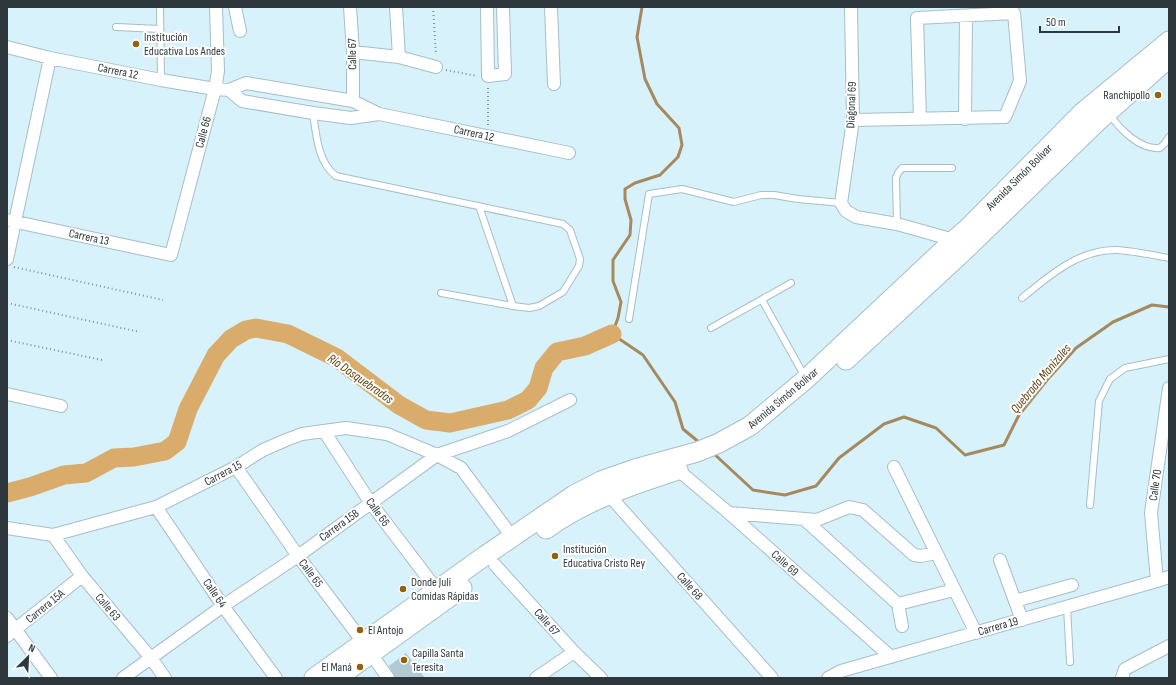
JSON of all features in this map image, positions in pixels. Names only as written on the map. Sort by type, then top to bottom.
[{"type":"main road","name":"Avenida Simón Bolívar","points":[[337,678],[367,648],[437,590],[574,495],[601,481],[635,469],[699,457],[757,437],[815,388],[954,240],[967,229],[1083,112],[1169,41]]},
{"type":"main road","name":"Avenida Simón Bolívar","points":[[723,448],[806,379],[865,334],[965,250],[1109,112],[1169,58]]},
{"type":"main road","name":"Avenida Simón Bolívar","points":[[314,678],[367,648],[495,565],[554,523],[584,505],[608,494],[678,470],[699,457]]},
{"type":"street","name":"Calle 66","points":[[171,255],[215,89],[218,71],[216,7]]},
{"type":"street","points":[[235,7],[240,31]]},
{"type":"street","name":"Calle 67","points":[[350,7],[353,52],[353,101]]},
{"type":"street","points":[[396,7],[399,57]]},
{"type":"street","points":[[487,7],[488,76],[505,74],[503,7]]},
{"type":"street","points":[[551,7],[554,84]]},
{"type":"street","name":"Diagonal 69","points":[[840,203],[853,120],[851,7]]},
{"type":"street","points":[[853,120],[966,119],[1005,117],[1020,81],[1014,13],[917,18],[920,119]]},
{"type":"street","points":[[966,16],[966,119]]},
{"type":"street","name":"Carrera 12","points":[[7,47],[50,58],[215,89],[229,90],[246,83],[353,101],[379,114],[569,153]]},
{"type":"street","points":[[353,52],[399,57],[436,67]]},
{"type":"street","points":[[7,259],[11,221],[50,58]]},
{"type":"street","name":"Carrera 12","points":[[229,90],[242,101],[313,113],[351,118],[379,114]]},
{"type":"street","points":[[840,203],[846,211],[856,217],[897,224],[954,240]]},
{"type":"street","name":"Carrera 13","points":[[11,221],[171,255]]},
{"type":"street","name":"Calle 70","points":[[1157,581],[1151,513],[1169,388]]},
{"type":"street","points":[[7,394],[61,406]]},
{"type":"street","name":"Carrera 15B","points":[[123,678],[223,606],[298,556],[370,502],[437,455],[508,431],[570,400]]},
{"type":"street","name":"Carrera 15","points":[[7,528],[53,535],[156,507],[236,467],[263,450],[302,434],[346,428],[387,434],[437,455]]},
{"type":"street","name":"Calle 66","points":[[324,431],[370,502],[437,590]]},
{"type":"street","points":[[437,455],[461,468],[513,538]]},
{"type":"street","name":"Calle 65","points":[[236,467],[298,556],[388,678]]},
{"type":"street","points":[[894,467],[976,633]]},
{"type":"street","name":"Calle 69","points":[[678,470],[729,513],[891,657]]},
{"type":"street","name":"Calle 68","points":[[608,494],[772,678]]},
{"type":"street","name":"Calle 64","points":[[156,507],[223,606],[276,678]]},
{"type":"street","points":[[729,513],[817,520],[849,507],[855,508],[863,510],[914,555],[921,556],[936,553]]},
{"type":"street","points":[[804,519],[898,604],[902,626]]},
{"type":"street","name":"Calle 63","points":[[53,535],[82,576],[151,658],[165,678]]},
{"type":"street","points":[[1000,560],[1022,620]]},
{"type":"street","name":"Calle 67","points":[[495,565],[574,652],[601,678]]},
{"type":"street","name":"Carrera 15A","points":[[11,633],[82,576]]},
{"type":"street","name":"Carrera 19","points":[[828,678],[841,671],[1169,577]]},
{"type":"street","points":[[1015,601],[1072,585]]},
{"type":"street","points":[[898,604],[954,590]]},
{"type":"street","points":[[7,618],[11,633],[51,678]]},
{"type":"street","points":[[1123,674],[1169,646]]},
{"type":"street","points":[[536,678],[574,652]]},
{"type":"lane","points":[[160,7],[161,80]]},
{"type":"lane","points":[[116,27],[160,29]]},
{"type":"lane","points":[[1109,112],[1125,132],[1140,143],[1154,149],[1160,148],[1169,137]]},
{"type":"lane","points":[[313,113],[317,139],[326,167],[336,176],[563,224],[570,230],[580,258],[579,266],[563,292],[539,306],[529,308],[513,306],[441,293]]},
{"type":"lane","points":[[897,224],[896,178],[902,168],[952,168]]},
{"type":"lane","points":[[628,319],[649,194],[682,189],[734,202],[761,195],[774,195],[840,203]]},
{"type":"lane","points":[[479,206],[513,306]]},
{"type":"lane","points":[[1022,298],[1076,258],[1095,252],[1116,250],[1169,258]]},
{"type":"lane","points":[[711,328],[791,283]]},
{"type":"lane","points":[[762,300],[806,379]]},
{"type":"lane","points":[[1090,505],[1099,401],[1110,379],[1125,368],[1169,359]]},
{"type":"lane","points":[[1067,607],[1070,662]]},
{"type":"path","points":[[433,7],[436,67],[474,76],[488,76],[488,136]]},
{"type":"path","points":[[7,266],[163,300]]},
{"type":"path","points":[[7,303],[140,332]]},
{"type":"path","points":[[7,340],[102,360]]},
{"type":"building","name":"Capilla Santa Teresita","points":[[406,653],[425,678],[395,678],[389,666]]},
{"type":"waterway","points":[[642,7],[637,37],[645,79],[657,104],[679,128],[682,145],[678,157],[660,175],[635,183],[625,189],[625,199],[631,220],[630,235],[613,260],[613,281],[621,302],[618,318],[612,334],[643,355],[675,402],[683,429],[700,443]]},
{"type":"waterway","name":"Quebrada Manizales","points":[[712,452],[753,490],[785,495],[816,486],[839,458],[884,424],[904,417],[936,428],[965,455],[1004,445],[1019,415],[1047,380],[1076,348],[1113,322],[1152,305],[1169,307]]},
{"type":"waterway","name":"Río Dosquebradas","points":[[7,493],[30,487],[64,475],[86,473],[114,458],[134,457],[165,451],[177,442],[188,409],[216,355],[231,339],[246,330],[256,328],[288,334],[337,358],[399,405],[426,420],[450,423],[508,410],[528,400],[538,388],[544,368],[557,352],[585,346],[612,334]]},
{"type":"place","name":"Institución Educativa Los Andes","points":[[136,44]]},
{"type":"place","name":"Ranchipollo","points":[[1158,95]]},
{"type":"place","name":"Institución Educativa Cristo Rey","points":[[555,556]]},
{"type":"place","name":"Donde Juli Comidas Rápidas","points":[[403,589]]},
{"type":"place","name":"El Antojo","points":[[360,630]]},
{"type":"place","name":"Capilla Santa Teresita","points":[[404,660]]},
{"type":"place","name":"El Maná","points":[[360,667]]}]
